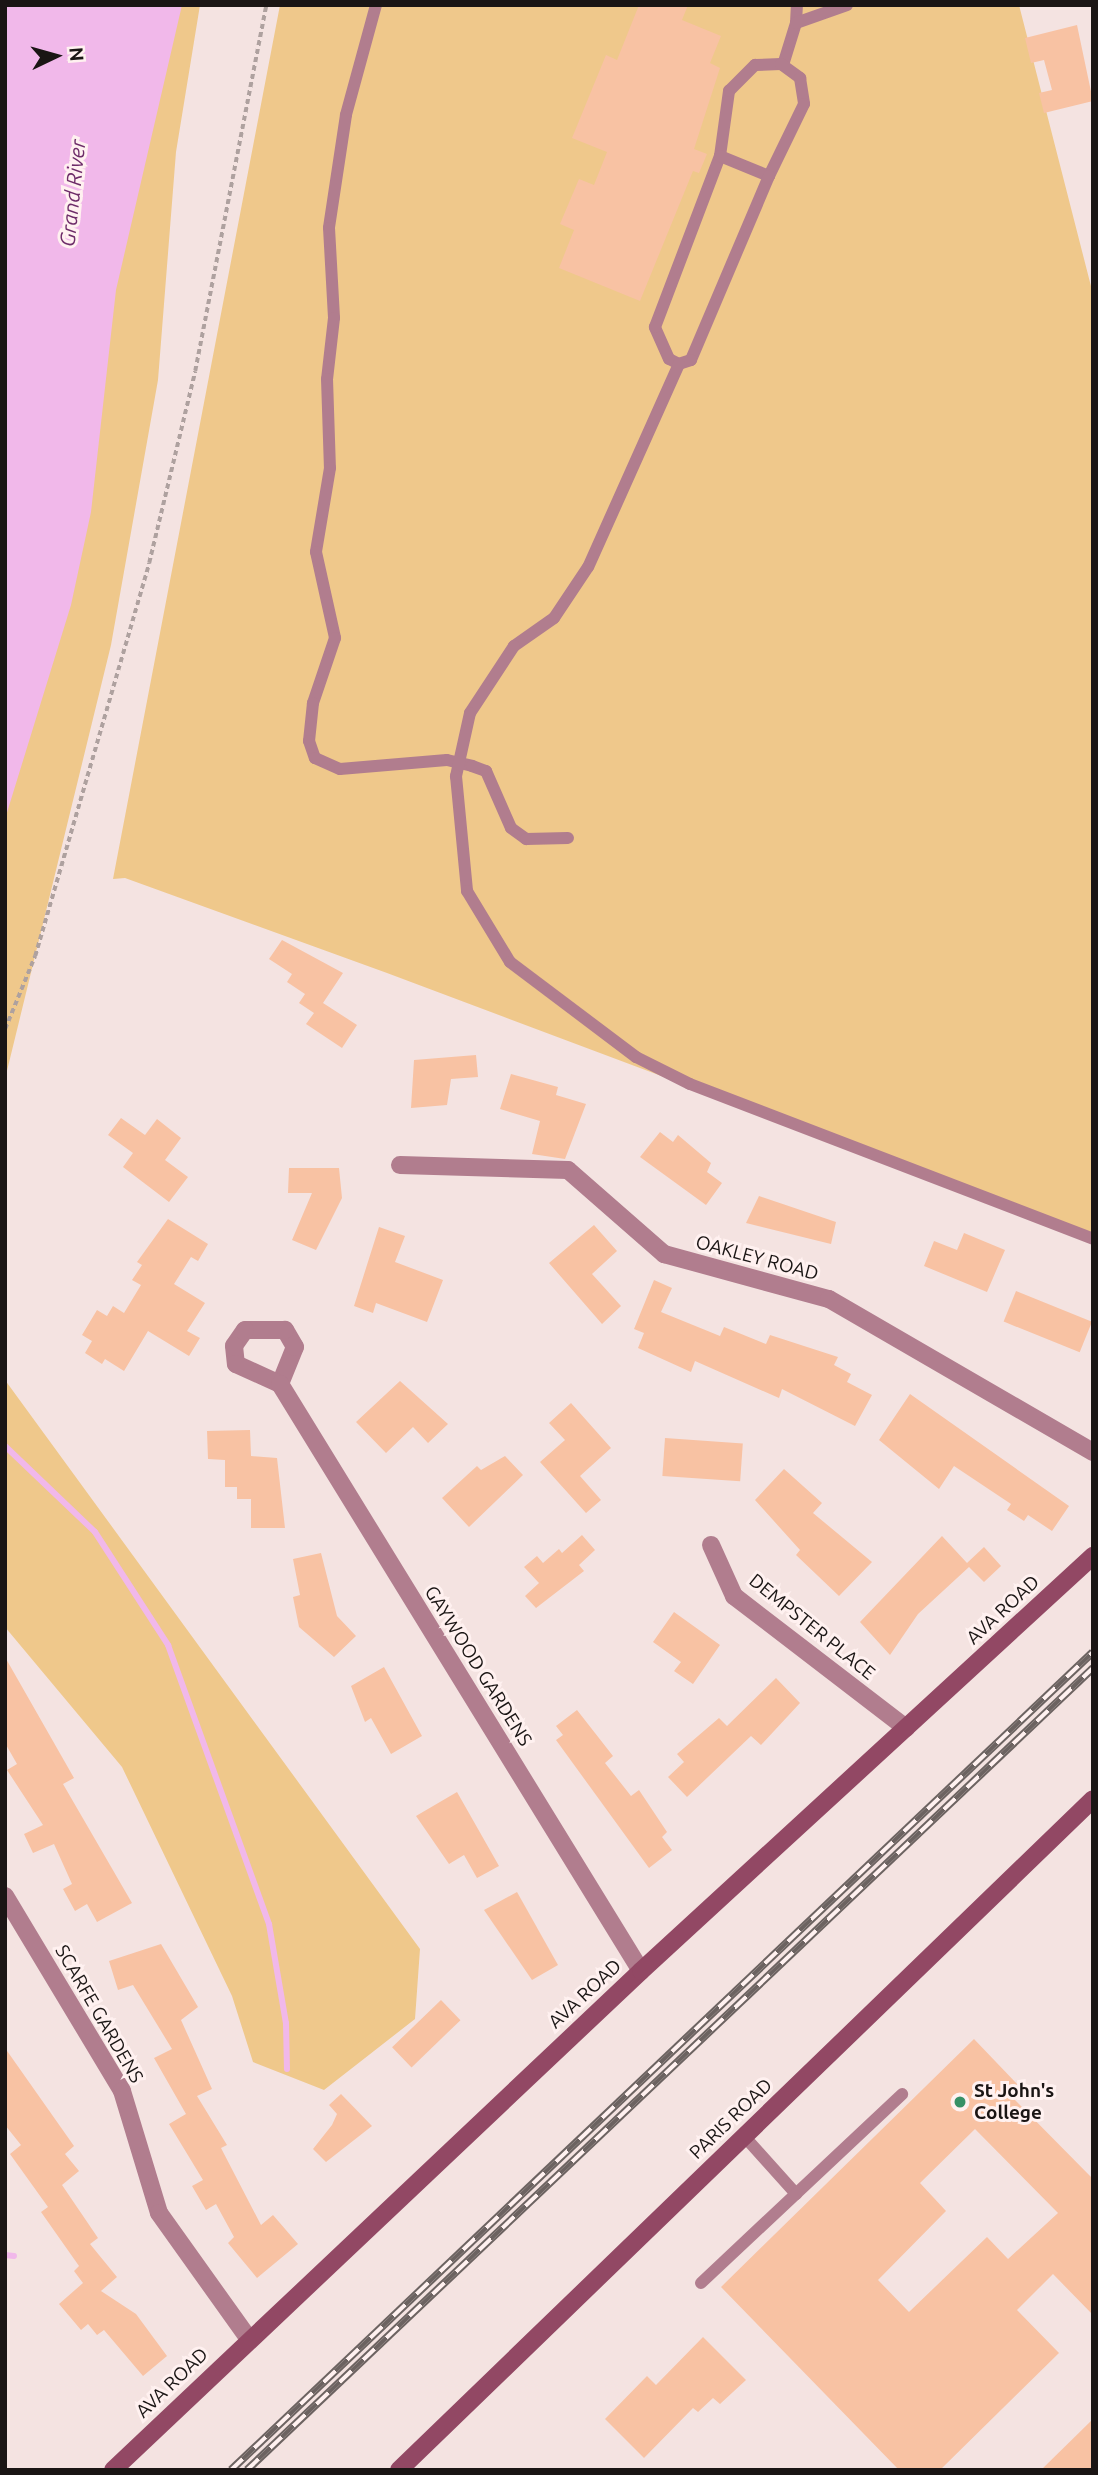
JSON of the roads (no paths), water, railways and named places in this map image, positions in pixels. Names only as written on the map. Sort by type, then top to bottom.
[{"type":"street","name":"OAKLEY ROAD","points":[[400,1165],[568,1170],[664,1254],[829,1299],[1093,1452]]},
{"type":"street","name":"GAYWOOD GARDENS","points":[[280,1384],[641,1970]]},
{"type":"street","name":"DEMPSTER PLACE","points":[[710,1545],[734,1596],[906,1728]]},
{"type":"street","name":"AVA ROAD","points":[[113,2470],[248,2338],[641,1970],[1093,1556]]},
{"type":"street","name":"PARIS ROAD","points":[[399,2470],[1093,1799]]},
{"type":"street","name":"SCARFE GARDENS","points":[[5,1896],[122,2091],[159,2213],[248,2338]]},
{"type":"lane","points":[[376,5],[346,115],[329,228],[334,318],[327,379],[330,468],[316,552],[335,638],[313,703],[309,741],[314,758],[340,769],[459,763],[486,771],[511,828],[526,839],[568,838]]},
{"type":"lane","points":[[783,65],[796,23],[797,5]]},
{"type":"lane","points":[[796,23],[847,5]]},
{"type":"lane","points":[[755,65],[783,65],[800,78],[804,104],[769,176],[691,360],[679,364],[669,359],[654,327],[720,156],[729,91],[755,65]]},
{"type":"lane","points":[[720,156],[769,176]]},
{"type":"lane","points":[[679,364],[588,567],[554,618],[514,646],[470,713],[459,763],[467,891],[510,962],[636,1057],[690,1084],[1093,1239]]},
{"type":"lane","points":[[701,2283],[902,2094]]},
{"type":"lane","points":[[744,2136],[796,2193]]},
{"type":"water","name":"Grand River","points":[[5,5],[182,5],[116,290],[91,512],[71,605],[5,819]]},
{"type":"waterway","points":[[5,1446],[95,1532],[168,1645],[269,1924],[286,2023],[287,2069]]},
{"type":"waterway","points":[[5,2255],[14,2256]]},
{"type":"railway","points":[[231,2470],[1093,1652]]},
{"type":"railway","points":[[247,2470],[1093,1668]]},
{"type":"place","name":"St John's College","points":[[960,2102]]}]
